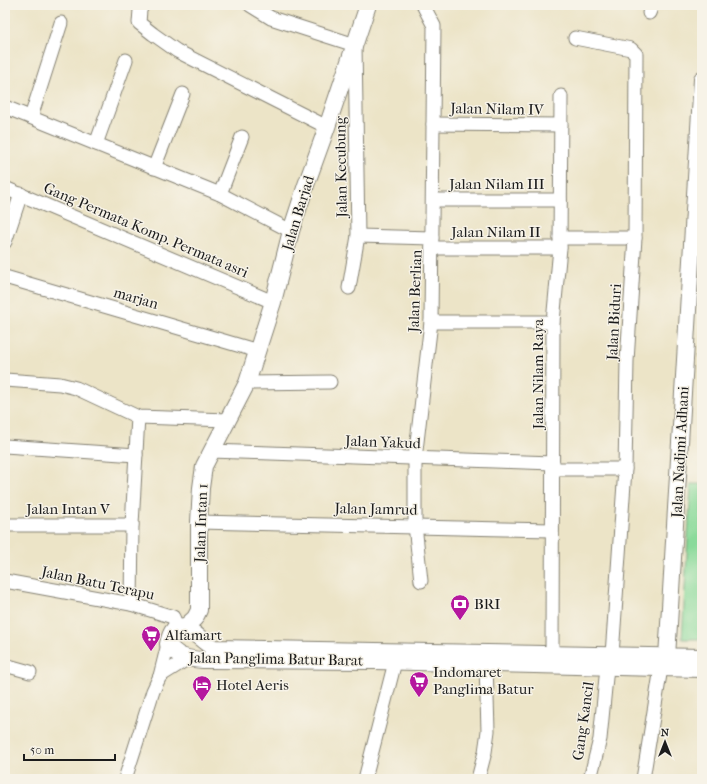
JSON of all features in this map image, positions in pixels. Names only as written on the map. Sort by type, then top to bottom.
[{"type":"main road","name":"Jalan Barjad","points":[[228,420],[247,383],[258,351],[273,302],[291,231],[368,5]]},
{"type":"main road","name":"Jalan Nadjmi Adhani","points":[[664,662],[702,79]]},
{"type":"main road","name":"Jalan Intan 1","points":[[181,627],[196,618],[198,610],[200,488],[204,466],[228,420]]},
{"type":"main road","name":"Jalan Panglima Batur Barat","points":[[609,661],[552,653],[214,648],[207,646],[191,630],[181,627],[172,632],[168,644],[174,653],[187,659],[486,664],[609,661],[664,662],[702,657]]},
{"type":"main road","name":"Jalan Panglima Batur Barat","points":[[664,662],[702,669]]},
{"type":"street","points":[[143,5],[140,10],[139,23],[153,34],[184,54],[327,127]]},
{"type":"street","points":[[250,5],[270,18],[355,45]]},
{"type":"street","name":"Jalan Berlian","points":[[421,581],[415,525],[415,459],[431,322],[434,26],[423,5]]},
{"type":"street","points":[[31,117],[61,23]]},
{"type":"street","name":"Jalan Biduri","points":[[575,38],[631,49],[636,54],[635,238],[627,361],[625,469],[609,661]]},
{"type":"street","name":"Jalan Kecubung","points":[[349,288],[358,236],[355,45]]},
{"type":"street","points":[[96,144],[126,60]]},
{"type":"street","points":[[154,168],[183,94]]},
{"type":"street","name":"Jalan Nilam Raya","points":[[552,653],[553,322],[560,243],[561,96]]},
{"type":"street","points":[[5,107],[220,194],[291,231]]},
{"type":"street","name":"Jalan Nilam IV","points":[[433,124],[561,126]]},
{"type":"street","points":[[220,194],[242,137]]},
{"type":"street","name":"Gang Permata Komp. Permata asri","points":[[5,188],[273,302]]},
{"type":"street","points":[[5,242],[21,194]]},
{"type":"street","name":"Jalan Nilam III","points":[[432,200],[560,200]]},
{"type":"street","name":"Jalan Nilam II","points":[[358,236],[432,243],[560,243],[635,238]]},
{"type":"street","name":"marjan","points":[[5,277],[258,351]]},
{"type":"street","points":[[431,322],[553,322]]},
{"type":"street","points":[[5,380],[60,384],[76,388],[138,417],[228,420]]},
{"type":"street","points":[[247,383],[330,382]]},
{"type":"street","points":[[131,604],[132,525],[138,417]]},
{"type":"street","points":[[5,446],[136,455]]},
{"type":"street","name":"Jalan Yakud","points":[[211,451],[625,469]]},
{"type":"street","name":"Jalan Jamrud","points":[[199,522],[415,525],[552,530]]},
{"type":"street","name":"Jalan Intan V","points":[[5,525],[132,525]]},
{"type":"street","name":"Jalan Batu Terapu","points":[[5,581],[131,604],[173,617],[181,627]]},
{"type":"street","points":[[125,779],[153,690],[160,676],[168,644]]},
{"type":"street","points":[[160,676],[187,659]]},
{"type":"street","name":"Gang Kancil","points":[[590,779],[600,739],[609,661]]},
{"type":"street","points":[[365,779],[395,662]]},
{"type":"street","points":[[643,779],[664,662]]},
{"type":"street","points":[[478,779],[485,752],[488,731],[486,664]]},
{"type":"street","points":[[5,665],[30,672]]},
{"type":"green space","points":[[691,484],[702,484],[702,639],[682,639]]},
{"type":"place","name":"BRI","points":[[460,621]]},
{"type":"place","name":"Alfamart","points":[[151,652]]},
{"type":"place","name":"Indomaret Panglima Batur","points":[[419,698]]},
{"type":"place","name":"Hotel Aeris","points":[[202,702]]}]
